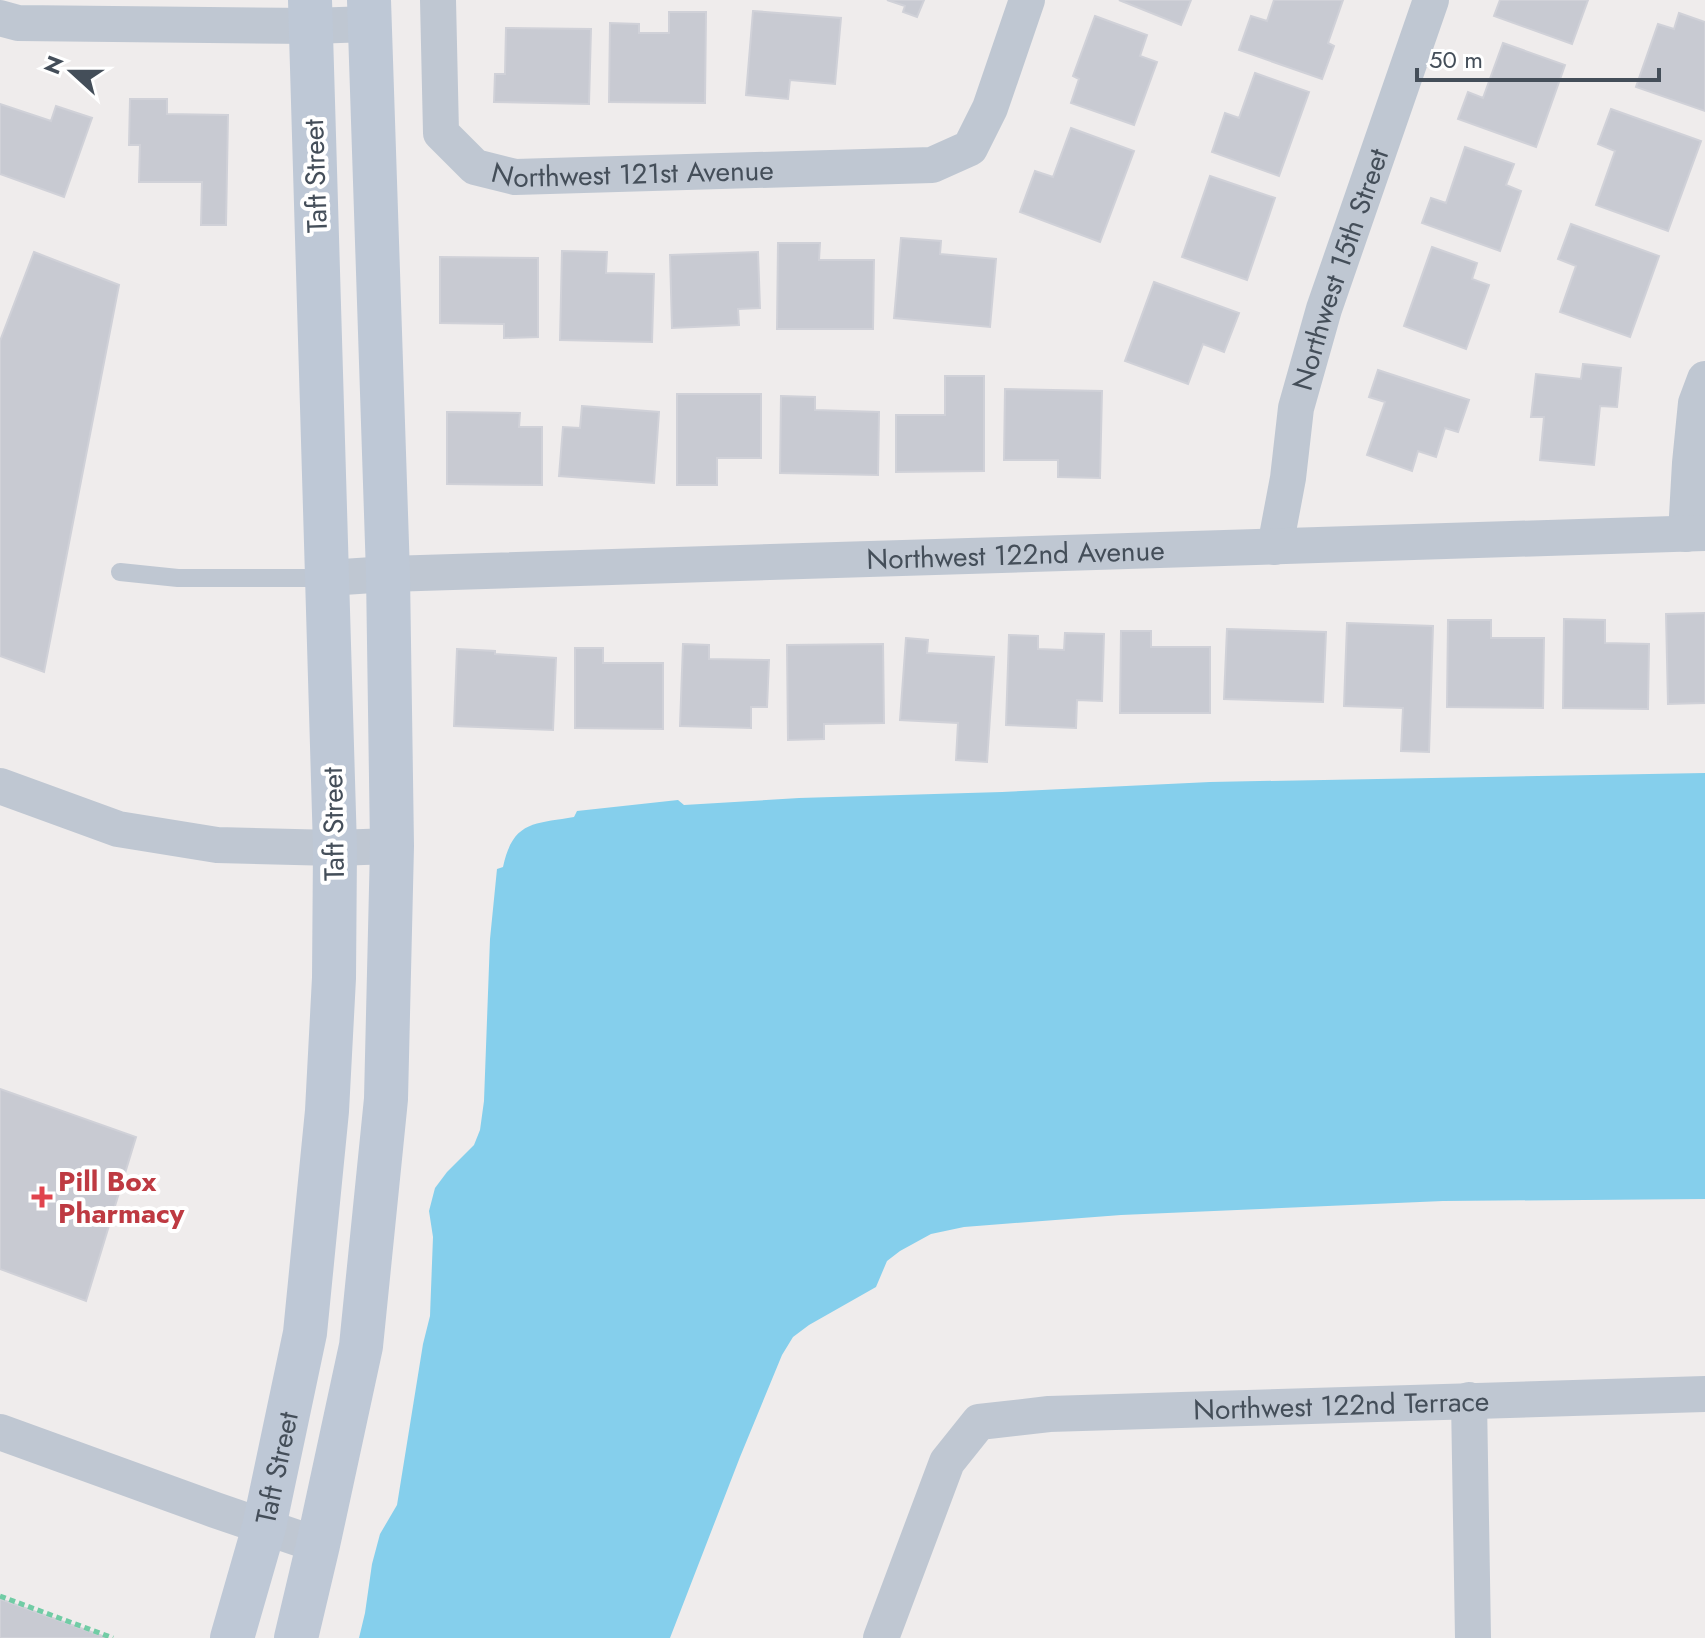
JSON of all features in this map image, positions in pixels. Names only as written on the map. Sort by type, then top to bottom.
[{"type":"street","name":"Northwest 121st Avenue","points":[[438,0],[441,133],[475,167],[515,177],[932,165],[970,148],[990,108],[1027,0]]},
{"type":"street","name":"Northwest 15th Street","points":[[1275,547],[1288,478],[1296,408],[1320,323],[1431,0]]},
{"type":"street","points":[[0,18],[18,23],[369,12]]},
{"type":"street","name":"Taft Street","points":[[296,1638],[361,1346],[386,1099],[392,846],[388,574],[369,12]]},
{"type":"street","name":"Taft Street","points":[[232,1638],[264,1527],[305,1333],[327,1111],[334,978],[335,848],[310,13]]},
{"type":"street","points":[[1696,534],[1690,463],[1696,403],[1705,379]]},
{"type":"street","name":"Northwest 122nd Avenue","points":[[328,578],[1696,534]]},
{"type":"street","points":[[0,786],[118,829],[217,845],[392,846]]},
{"type":"street","name":"Northwest 122nd Terrace","points":[[881,1638],[947,1462],[979,1422],[1049,1414],[1705,1394]]},
{"type":"street","points":[[1469,1400],[1473,1638]]},
{"type":"street","points":[[0,1432],[318,1545]]},
{"type":"lane","points":[[120,572],[178,578],[328,578]]},
{"type":"path","points":[[0,1596],[113,1638]]},
{"type":"water","points":[[1705,773],[1705,1199],[1443,1201],[1121,1215],[964,1227],[931,1234],[887,1261],[876,1287],[793,1337],[782,1355],[740,1457],[670,1638],[359,1638],[380,1534],[397,1505],[430,1316],[433,1237],[429,1211],[435,1188],[474,1145],[480,1130],[484,1101],[490,939],[497,869],[503,867],[507,852],[520,832],[537,824],[574,817],[577,811],[678,800],[684,805],[1210,782]]},
{"type":"building","points":[[887,0],[924,0],[917,17],[903,12],[905,6]]},
{"type":"building","points":[[1119,0],[1191,0],[1181,25]]},
{"type":"building","points":[[1274,0],[1343,0],[1328,43],[1334,46],[1322,79],[1239,50],[1251,16],[1267,21]]},
{"type":"building","points":[[1500,0],[1588,0],[1572,44],[1494,16]]},
{"type":"building","points":[[753,11],[841,18],[835,84],[790,80],[788,99],[746,95]]},
{"type":"building","points":[[669,12],[706,12],[705,103],[609,102],[610,23],[639,24],[639,33],[669,33]]},
{"type":"building","points":[[1679,13],[1705,22],[1705,111],[1636,87],[1658,24],[1674,29]]},
{"type":"building","points":[[1095,16],[1147,35],[1140,56],[1157,62],[1134,125],[1071,103],[1079,79],[1073,76]]},
{"type":"building","points":[[506,28],[591,29],[589,104],[494,102],[495,74],[505,74]]},
{"type":"building","points":[[1503,43],[1565,65],[1536,147],[1458,119],[1468,92],[1483,98]]},
{"type":"building","points":[[1255,73],[1309,92],[1279,176],[1212,152],[1225,113],[1239,118]]},
{"type":"building","points":[[130,99],[167,99],[167,114],[228,115],[226,225],[201,225],[202,182],[139,182],[140,145],[129,145]]},
{"type":"building","points":[[0,104],[51,121],[56,106],[92,118],[64,197],[0,174]]},
{"type":"building","points":[[1611,109],[1701,141],[1668,231],[1596,205],[1615,151],[1598,144]]},
{"type":"building","points":[[1071,128],[1134,151],[1100,242],[1020,212],[1035,171],[1053,177]]},
{"type":"building","points":[[1465,147],[1514,164],[1506,185],[1521,191],[1500,251],[1422,223],[1431,198],[1446,203]]},
{"type":"building","points":[[1210,176],[1275,198],[1247,280],[1182,257]]},
{"type":"building","points":[[1571,224],[1659,256],[1630,337],[1560,312],[1576,266],[1558,259]]},
{"type":"building","points":[[901,238],[941,241],[940,254],[996,259],[990,327],[894,318]]},
{"type":"building","points":[[778,243],[820,243],[819,260],[874,260],[873,329],[777,329]]},
{"type":"building","points":[[1432,247],[1477,263],[1472,279],[1489,285],[1466,349],[1404,326]]},
{"type":"building","points":[[562,251],[607,252],[606,273],[654,274],[652,342],[560,340]]},
{"type":"building","points":[[34,252],[119,285],[44,672],[0,656],[0,341]]},
{"type":"building","points":[[758,252],[760,308],[738,309],[739,325],[672,328],[670,255]]},
{"type":"building","points":[[440,257],[538,258],[538,337],[504,338],[504,324],[440,323]]},
{"type":"building","points":[[1154,282],[1239,313],[1224,352],[1203,344],[1188,384],[1125,361]]},
{"type":"building","points":[[1583,364],[1621,368],[1617,407],[1600,406],[1594,465],[1540,460],[1544,417],[1531,417],[1536,374],[1581,379]]},
{"type":"building","points":[[1378,370],[1469,400],[1458,432],[1445,428],[1436,457],[1418,451],[1412,471],[1367,455],[1385,402],[1369,397]]},
{"type":"building","points":[[945,376],[984,376],[984,471],[896,472],[896,415],[945,415]]},
{"type":"building","points":[[1005,389],[1102,391],[1100,478],[1058,477],[1058,460],[1004,460]]},
{"type":"building","points":[[677,394],[761,394],[761,458],[717,458],[717,485],[677,485]]},
{"type":"building","points":[[781,396],[815,397],[815,410],[879,412],[878,475],[780,473]]},
{"type":"building","points":[[582,406],[659,412],[654,483],[559,476],[563,427],[580,428]]},
{"type":"building","points":[[447,412],[520,413],[519,427],[542,427],[542,485],[447,484]]},
{"type":"building","points":[[1705,613],[1705,703],[1668,704],[1666,614]]},
{"type":"building","points":[[1564,619],[1605,620],[1605,643],[1649,644],[1648,709],[1563,708]]},
{"type":"building","points":[[1448,620],[1491,620],[1491,638],[1544,638],[1543,708],[1447,707]]},
{"type":"building","points":[[1347,623],[1433,626],[1429,752],[1401,751],[1403,708],[1344,706]]},
{"type":"building","points":[[1227,629],[1326,632],[1323,702],[1224,699]]},
{"type":"building","points":[[1121,631],[1151,631],[1151,647],[1210,647],[1210,713],[1120,713]]},
{"type":"building","points":[[1065,633],[1104,634],[1102,701],[1077,700],[1076,728],[1006,725],[1009,635],[1038,636],[1038,649],[1064,650]]},
{"type":"building","points":[[906,638],[928,640],[927,653],[994,657],[987,762],[956,760],[958,723],[900,720]]},
{"type":"building","points":[[683,644],[709,645],[709,659],[769,660],[767,707],[751,707],[751,728],[680,726]]},
{"type":"building","points":[[883,644],[884,723],[824,724],[824,739],[788,740],[787,645]]},
{"type":"building","points":[[575,648],[603,648],[603,663],[663,663],[663,729],[575,728]]},
{"type":"building","points":[[457,649],[556,658],[553,730],[454,726]]},
{"type":"building","points":[[0,1089],[136,1137],[86,1301],[0,1269]]},
{"type":"building","points":[[0,1599],[108,1638],[0,1638]]},
{"type":"place","name":"Pill Box Pharmacy","points":[[42,1197]]}]
